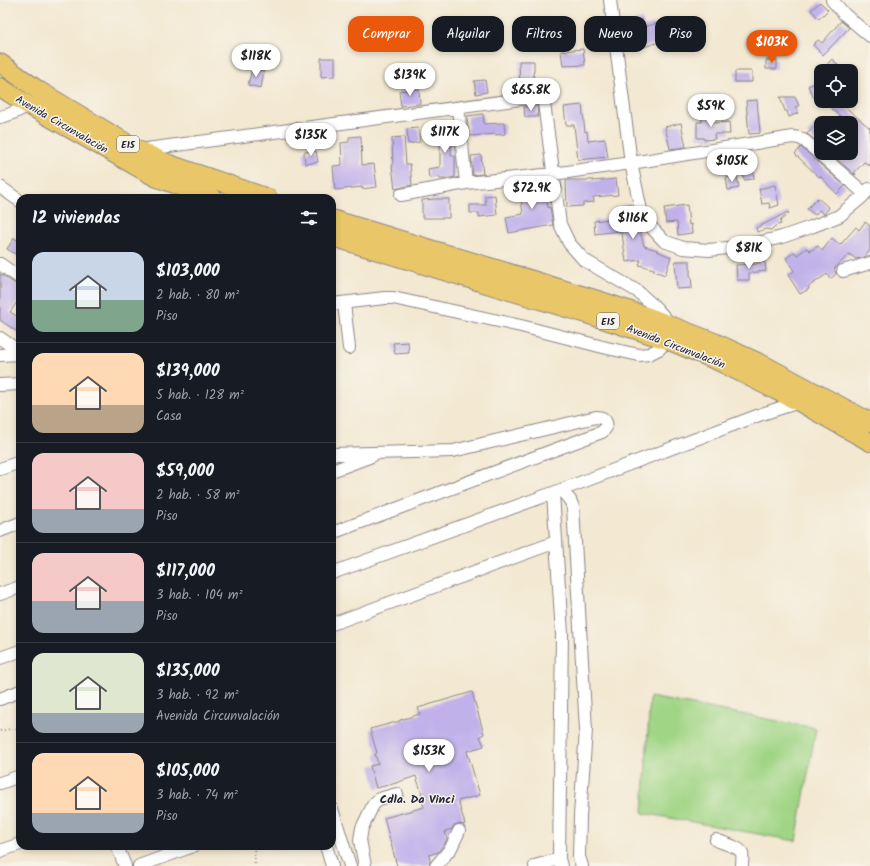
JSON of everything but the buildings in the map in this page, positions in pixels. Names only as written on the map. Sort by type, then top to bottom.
[{"type":"highway","name":"Avenida Circunvalación","points":[[0,64],[38,90],[138,150],[169,164],[256,194]]},
{"type":"highway","name":"Avenida Circunvalación","points":[[0,87],[28,105],[155,177],[202,194]]},
{"type":"highway","name":"Avenida Circunvalación","points":[[336,220],[646,316],[670,333],[722,363],[799,402],[870,442]]},
{"type":"highway","name":"Avenida Circunvalación","points":[[336,238],[578,312],[714,342],[766,366],[870,422]]},
{"type":"street","points":[[401,196],[466,183],[553,174],[631,163],[793,137],[805,141],[867,191],[839,216],[782,237],[746,246],[709,250],[683,248],[664,241],[642,215],[631,163],[610,0]]},
{"type":"street","points":[[832,0],[844,14],[870,36]]},
{"type":"street","points":[[138,150],[537,97],[542,99],[544,103],[560,224],[569,243],[584,260],[637,291],[655,307],[670,333],[659,349],[649,354],[639,355],[522,326],[385,298],[338,303],[349,348]]},
{"type":"street","points":[[0,117],[8,116],[28,105]]},
{"type":"street","points":[[458,108],[466,183]]},
{"type":"street","points":[[0,187],[16,198]]},
{"type":"street","points":[[843,271],[870,263]]},
{"type":"street","points":[[0,264],[16,275]]},
{"type":"street","points":[[0,338],[16,350]]},
{"type":"street","points":[[0,355],[16,353]]},
{"type":"street","points":[[0,385],[16,384]]},
{"type":"street","points":[[336,571],[632,464],[762,414],[820,395]]},
{"type":"street","points":[[336,454],[453,451],[596,418],[601,418],[606,423],[606,428],[602,432],[336,532]]},
{"type":"street","points":[[336,470],[381,453]]},
{"type":"street","points":[[0,469],[16,463]]},
{"type":"street","points":[[535,866],[560,862],[562,634],[556,542],[557,491]]},
{"type":"street","points":[[557,491],[570,500],[573,506],[586,730],[580,816],[579,857],[582,866]]},
{"type":"street","points":[[0,531],[16,525]]},
{"type":"street","points":[[336,623],[556,542]]},
{"type":"street","points":[[0,594],[16,588]]},
{"type":"street","points":[[0,658],[16,652]]},
{"type":"street","points":[[0,699],[16,693]]},
{"type":"street","points":[[0,783],[16,777]]},
{"type":"street","points":[[365,866],[360,840],[362,828],[373,805],[379,799],[397,794]]},
{"type":"street","points":[[336,822],[350,866]]},
{"type":"street","points":[[436,866],[450,848],[459,831]]},
{"type":"street","points":[[716,840],[738,849],[741,852],[742,866]]},
{"type":"street","points":[[0,851],[16,845]]},
{"type":"street","points":[[119,850],[125,866]]},
{"type":"street","points":[[139,866],[182,850]]},
{"type":"street","points":[[327,850],[332,866]]},
{"type":"path","points":[[0,731],[16,730]]},
{"type":"path","points":[[254,850],[254,866]]},
{"type":"green space","points":[[650,697],[816,728],[796,841],[643,813]]},
{"type":"district","name":"Cdla. Da Vinci","points":[[417,799]]}]
